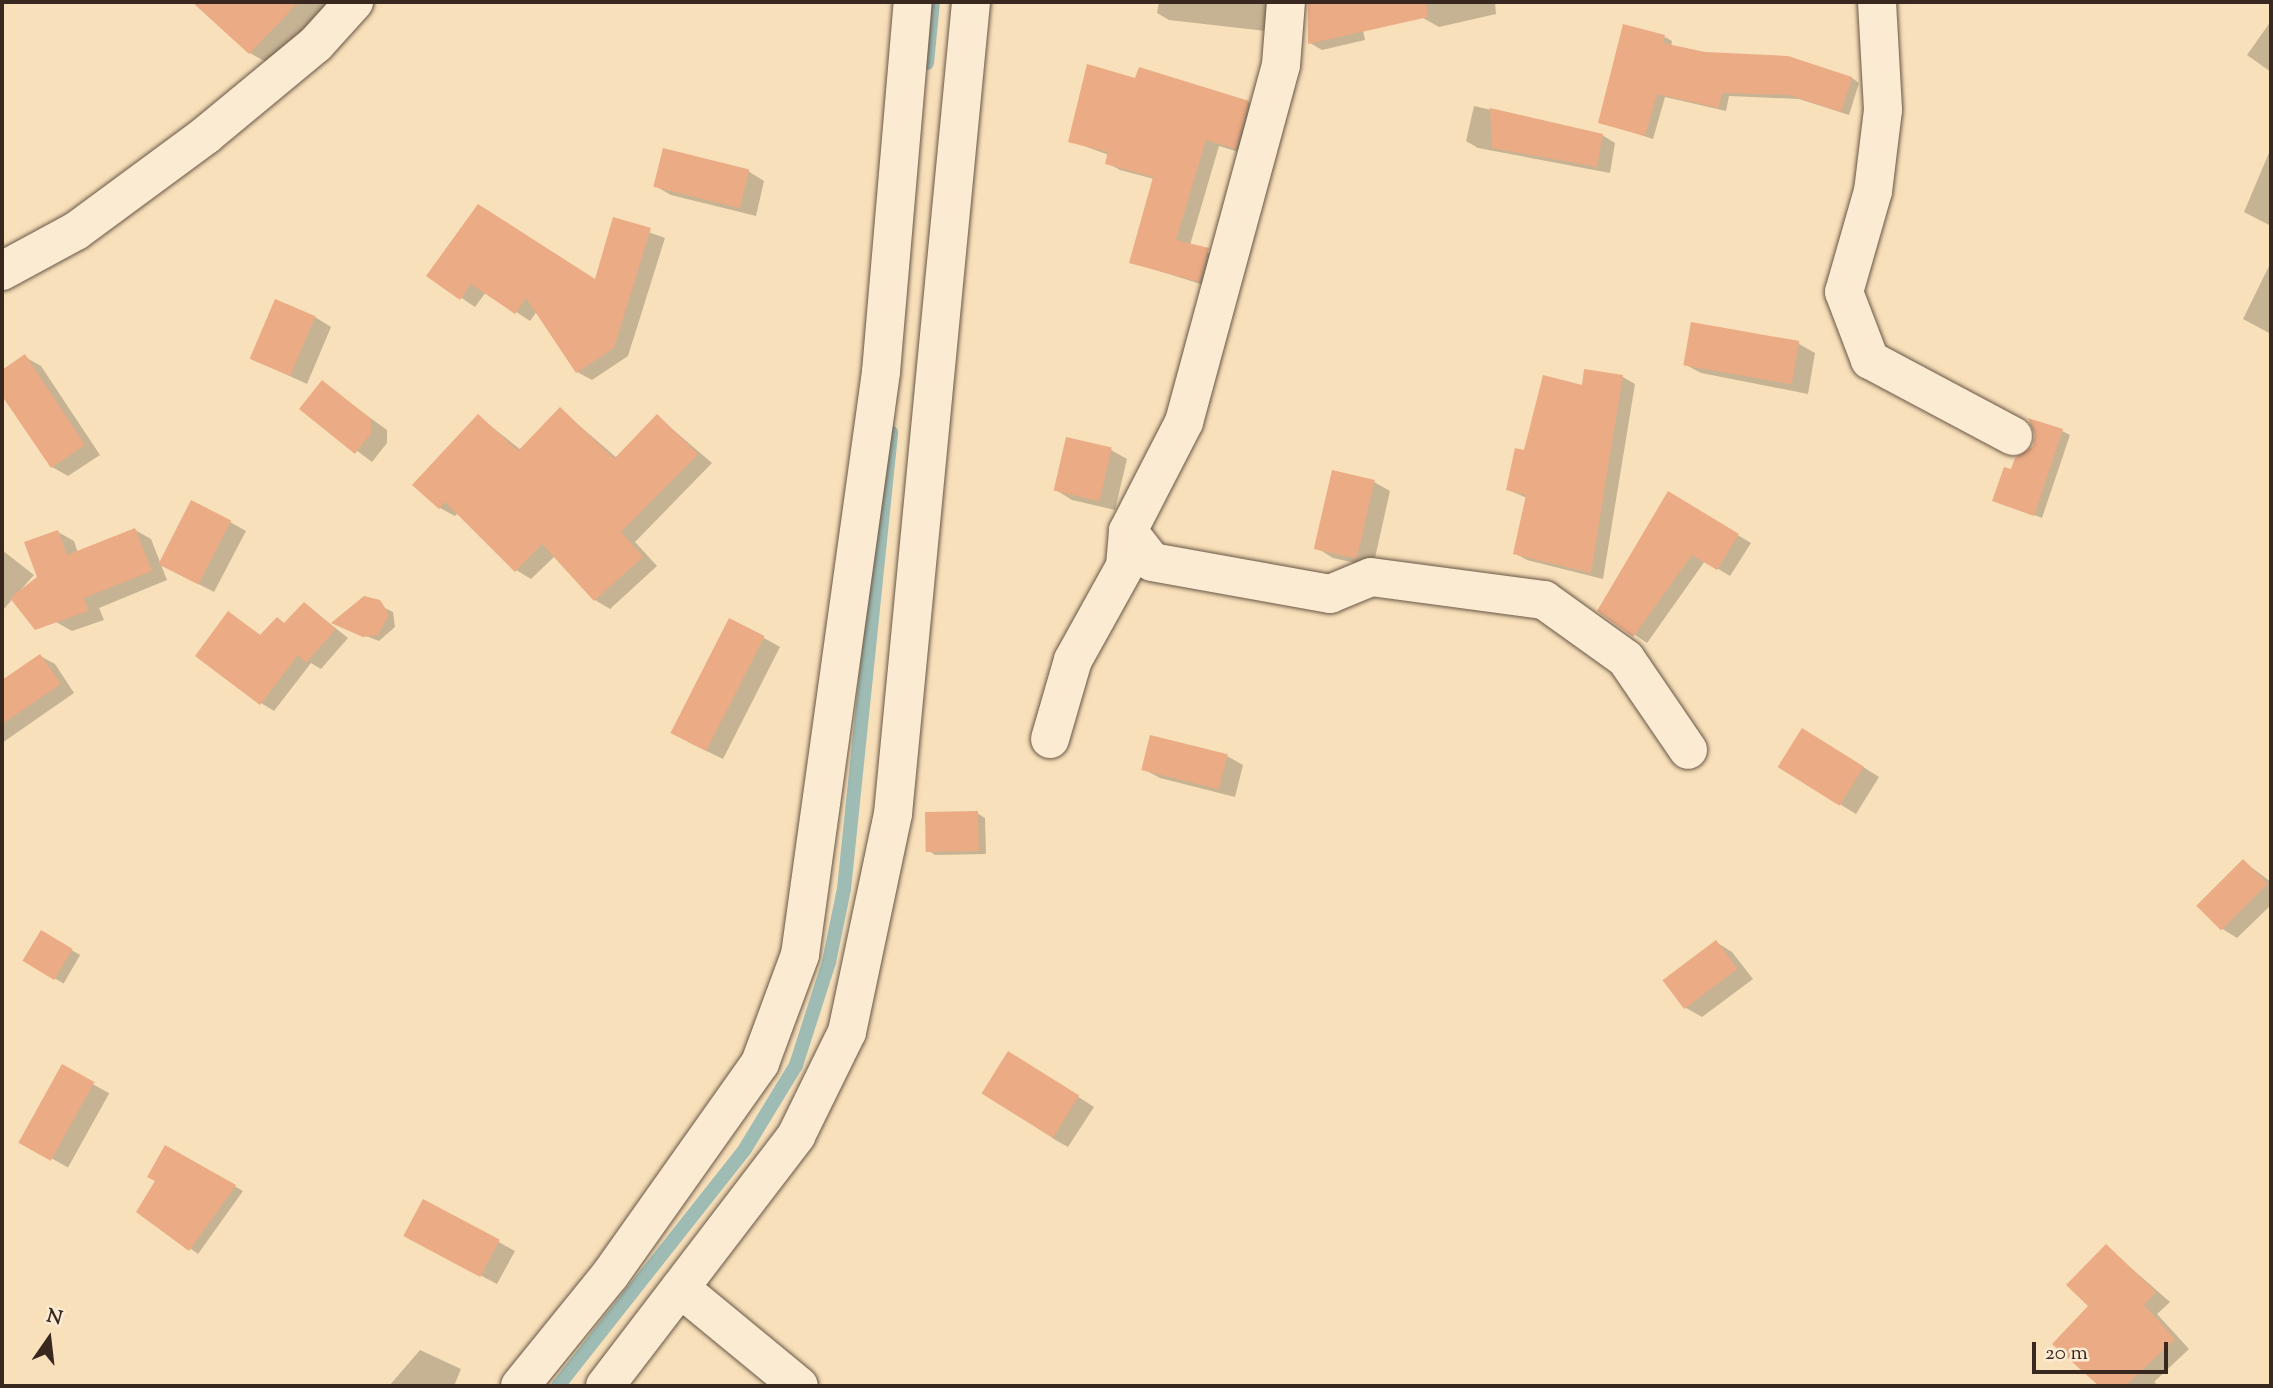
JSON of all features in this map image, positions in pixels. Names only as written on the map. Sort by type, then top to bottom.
[{"type":"street","points":[[2,271],[76,231],[206,135],[316,44],[354,2]]},
{"type":"street","points":[[520,1386],[610,1275],[760,1063],[800,955],[881,372],[913,2]]},
{"type":"street","points":[[605,1386],[796,1136],[848,1032],[893,814],[971,2]]},
{"type":"street","points":[[1050,739],[1073,660],[1125,566],[1128,531],[1184,422],[1281,65],[1286,2]]},
{"type":"street","points":[[1877,2],[1883,110],[1873,191],[1844,292],[1870,360],[2013,436]]},
{"type":"street","points":[[1128,531],[1152,562],[1330,594],[1371,576],[1544,600],[1626,659],[1688,750]]},
{"type":"street","points":[[680,1288],[799,1386]]},
{"type":"building","points":[[192,2],[299,2],[249,54]]},
{"type":"building","points":[[1308,2],[1426,2],[1428,17],[1308,44]]},
{"type":"building","points":[[1623,24],[1665,35],[1663,43],[1705,52],[1788,56],[1852,77],[1841,112],[1789,95],[1722,93],[1719,108],[1657,94],[1645,136],[1598,123]]},
{"type":"building","points":[[1087,64],[1135,78],[1139,67],[1249,101],[1236,149],[1206,140],[1176,240],[1209,248],[1199,282],[1129,263],[1153,177],[1105,164],[1108,152],[1068,142]]},
{"type":"building","points":[[1490,108],[1603,134],[1597,167],[1492,148]]},
{"type":"building","points":[[663,148],[749,170],[740,208],[653,187]]},
{"type":"building","points":[[478,204],[595,279],[613,217],[651,228],[614,348],[576,373],[526,298],[515,314],[471,284],[460,300],[426,276]]},
{"type":"building","points":[[275,299],[316,316],[290,376],[250,359]]},
{"type":"building","points":[[1691,322],[1799,341],[1792,384],[1683,365]]},
{"type":"building","points":[[25,354],[85,445],[51,468],[2,396],[2,370]]},
{"type":"building","points":[[1584,369],[1623,375],[1591,573],[1513,554],[1526,495],[1506,490],[1515,448],[1524,450],[1543,375],[1582,385]]},
{"type":"building","points":[[322,380],[371,419],[371,433],[355,454],[299,409]]},
{"type":"building","points":[[560,407],[614,459],[657,414],[698,454],[621,532],[643,557],[594,601],[542,544],[515,572],[445,502],[439,509],[412,485],[478,414],[518,451]]},
{"type":"building","points":[[2028,418],[2063,429],[2034,516],[1992,501],[2004,467],[2011,469],[2015,458],[2033,446],[2035,435]]},
{"type":"building","points":[[1066,437],[1112,448],[1099,501],[1054,491]]},
{"type":"building","points":[[1332,470],[1375,480],[1357,559],[1314,549]]},
{"type":"building","points":[[1668,491],[1739,534],[1717,570],[1692,555],[1633,637],[1597,611]]},
{"type":"building","points":[[191,500],[231,520],[198,585],[158,564]]},
{"type":"building","points":[[135,528],[152,571],[84,598],[88,611],[35,630],[10,598],[37,577],[24,542],[58,530],[67,555]]},
{"type":"building","points":[[364,596],[380,600],[389,614],[378,635],[363,637],[331,623]]},
{"type":"building","points":[[304,602],[336,629],[306,663],[298,655],[260,705],[195,656],[228,611],[260,635],[277,617],[284,623]]},
{"type":"building","points":[[729,618],[765,636],[706,751],[670,733]]},
{"type":"building","points":[[40,654],[61,684],[2,724],[2,680]]},
{"type":"building","points":[[1802,728],[1864,767],[1840,806],[1778,767]]},
{"type":"building","points":[[1150,735],[1228,754],[1219,789],[1141,770]]},
{"type":"building","points":[[978,811],[979,851],[926,852],[925,812]]},
{"type":"building","points":[[2243,859],[2268,884],[2221,930],[2196,906]]},
{"type":"building","points":[[41,930],[73,949],[54,980],[22,961]]},
{"type":"building","points":[[1716,940],[1738,969],[1684,1009],[1662,980]]},
{"type":"building","points":[[1008,1051],[1079,1096],[1053,1138],[982,1093]]},
{"type":"building","points":[[62,1064],[94,1082],[51,1161],[18,1143]]},
{"type":"building","points":[[165,1145],[236,1185],[189,1251],[136,1212],[155,1181],[147,1177]]},
{"type":"building","points":[[423,1199],[500,1240],[480,1277],[403,1236]]},
{"type":"building","points":[[2106,1244],[2156,1292],[2144,1305],[2175,1339],[2125,1386],[2099,1386],[2052,1344],[2088,1306],[2066,1285]]},
{"type":"waterway","points":[[927,63],[933,2]]},
{"type":"waterway","points":[[558,1386],[745,1149],[796,1065],[829,962],[844,889],[891,432]]}]
